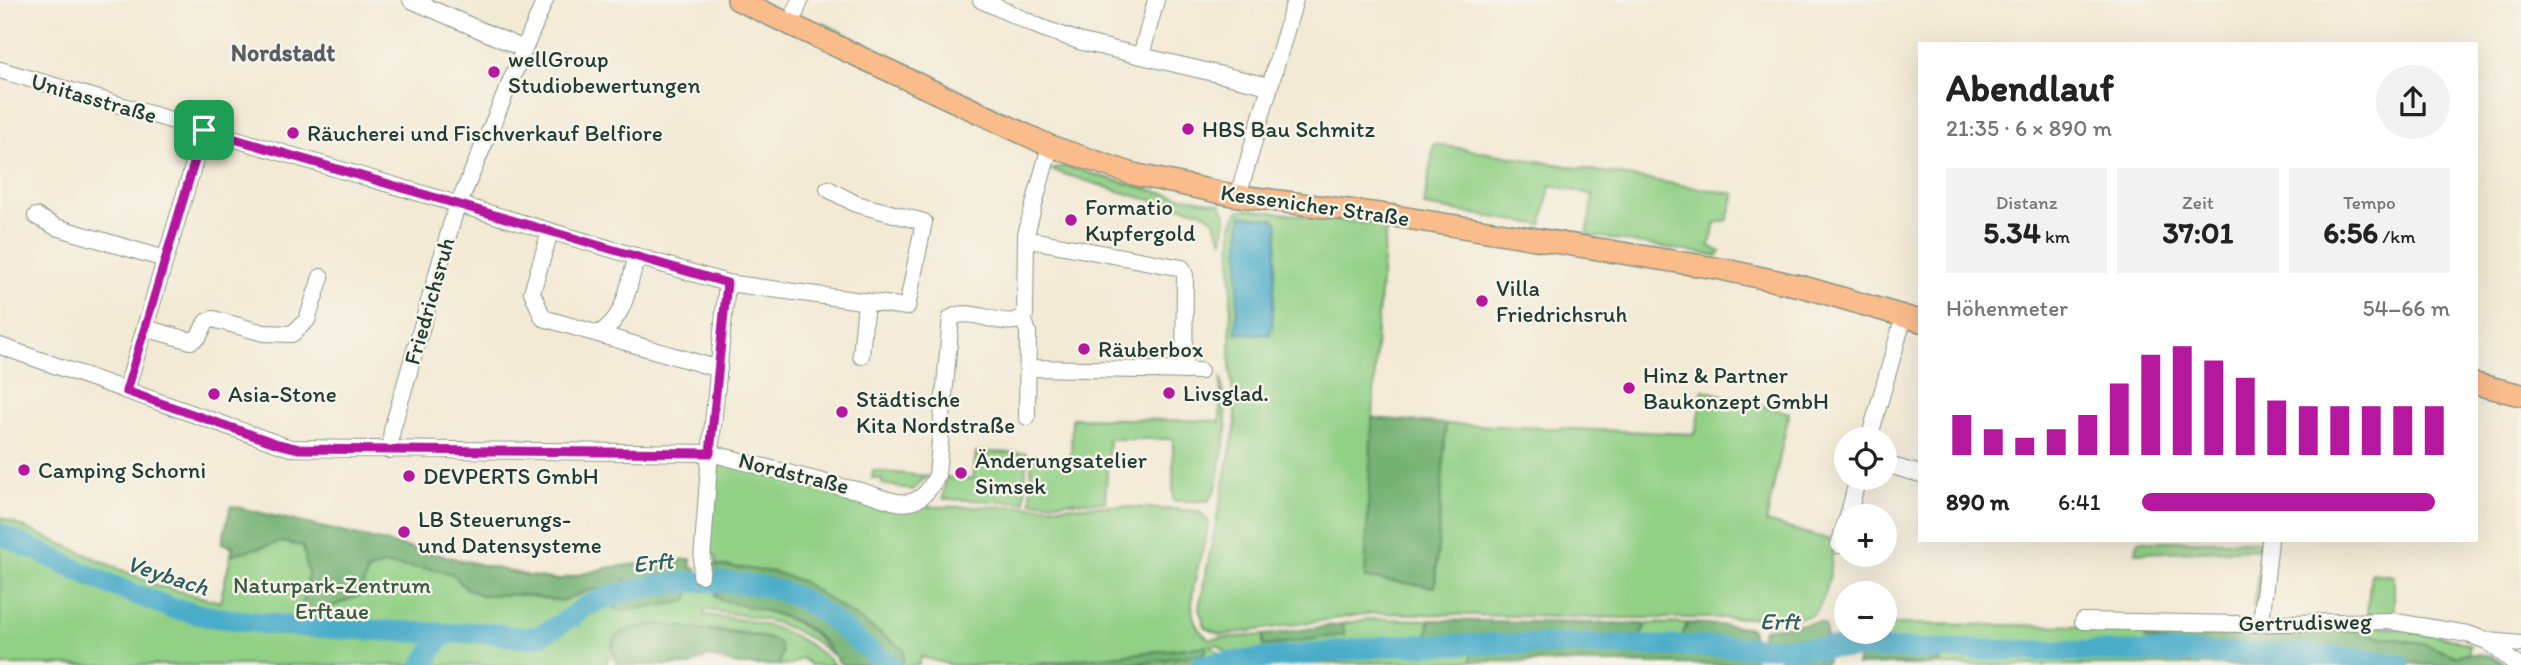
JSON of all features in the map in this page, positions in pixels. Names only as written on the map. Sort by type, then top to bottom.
[{"type":"main road","name":"Kessenicher Straße","points":[[738,0],[1050,146],[1152,179],[1238,195],[1394,216],[1672,260],[1804,287],[1912,318]]},
{"type":"main road","points":[[2478,383],[2521,383]]},
{"type":"main road","points":[[2478,384],[2521,396]]},
{"type":"street","points":[[411,0],[524,49]]},
{"type":"street","name":"Friedrichsruh","points":[[390,450],[394,423],[458,205],[545,0]]},
{"type":"street","points":[[791,25],[800,0]]},
{"type":"street","points":[[981,0],[1064,36],[1141,57],[1269,86]]},
{"type":"street","points":[[1141,57],[1156,0]]},
{"type":"street","points":[[1238,195],[1295,0]]},
{"type":"street","name":"Unitasstraße","points":[[0,70],[727,283],[907,307],[925,225],[918,218],[856,204],[828,189]]},
{"type":"street","points":[[126,391],[204,130]]},
{"type":"street","points":[[1027,416],[1028,332],[1024,318],[1026,239],[1042,166],[1050,146]]},
{"type":"street","points":[[36,215],[56,227],[165,259]]},
{"type":"street","points":[[550,232],[532,292],[536,307],[543,318],[719,369]]},
{"type":"street","points":[[1026,239],[1182,268],[1185,275],[1192,371],[1028,368]]},
{"type":"street","points":[[598,334],[610,328],[619,316],[637,256]]},
{"type":"street","points":[[145,328],[191,341],[199,336],[206,322],[215,319],[264,332],[292,334],[307,320],[321,277]]},
{"type":"street","points":[[701,575],[727,283]]},
{"type":"street","points":[[861,356],[866,301]]},
{"type":"street","name":"Nordstraße","points":[[0,346],[290,447],[710,453],[867,491],[902,503],[913,503],[928,494],[937,475],[951,318],[958,314],[1015,321],[1024,318]]},
{"type":"street","points":[[1873,427],[1912,318]]},
{"type":"street","points":[[1897,467],[1918,473]]},
{"type":"street","points":[[2261,623],[2270,542]]},
{"type":"street","name":"Gertrudisweg","points":[[2083,621],[2261,623],[2379,620],[2460,633],[2487,641],[2517,665]]},
{"type":"street","points":[[2487,641],[2521,644]]},
{"type":"green space","points":[[823,23],[1024,122],[820,29]]},
{"type":"green space","points":[[1434,144],[1735,194],[1728,220],[1716,223],[1709,246],[1721,252],[1718,256],[1587,235],[1593,195],[1550,185],[1542,225],[1424,206]]},
{"type":"green space","points":[[1064,166],[1162,193],[1221,204],[1226,216],[1223,241],[1213,219],[1201,211],[1138,197],[1051,170]]},
{"type":"green space","points":[[1248,209],[1386,226],[1377,327],[1366,578],[1435,587],[1446,424],[1695,434],[1703,390],[1789,413],[1766,522],[1834,541],[1829,578],[1820,605],[1810,615],[1793,618],[1373,613],[1221,635],[1205,627],[1199,608],[1236,423],[1230,366],[1232,225],[1238,211]]},
{"type":"green space","points":[[1221,377],[1227,429],[1216,489],[1208,501],[1173,501],[1173,439],[1109,439],[1105,502],[1031,502],[1031,457],[1071,457],[1072,418],[1220,421]]},
{"type":"green space","points":[[1372,418],[1446,424],[1435,587],[1365,578]]},
{"type":"green space","points":[[976,452],[1026,453],[1025,502],[943,499],[945,477],[973,479]]},
{"type":"green space","points":[[714,461],[901,507],[1112,506],[1199,511],[1209,522],[1194,584],[1193,616],[1198,629],[1209,639],[1263,635],[1264,646],[1281,645],[1343,625],[1336,625],[1369,619],[1431,620],[1428,623],[1432,641],[1367,642],[1231,656],[1218,645],[1210,645],[1223,657],[1160,665],[1126,665],[1185,657],[1207,649],[1205,646],[1025,665],[952,665],[921,657],[919,665],[903,665],[887,641],[829,600],[763,572],[716,565],[716,558],[708,547]]},
{"type":"green space","points":[[873,471],[927,476],[913,490],[882,484],[882,479],[872,478]]},
{"type":"green space","name":"Naturpark-Zentrum Erftaue","points":[[231,506],[529,576],[558,580],[612,567],[691,559],[690,567],[704,575],[704,588],[716,588],[715,596],[794,622],[821,641],[832,655],[803,635],[772,622],[739,614],[704,610],[704,615],[774,628],[804,642],[835,665],[811,665],[802,658],[790,665],[779,665],[779,643],[739,632],[698,630],[615,638],[611,647],[622,665],[617,665],[613,656],[606,660],[607,665],[0,665],[0,517],[156,585],[220,602],[233,547],[222,543]]},
{"type":"green space","points":[[231,506],[529,576],[558,580],[612,567],[691,559],[690,567],[696,568],[699,578],[635,583],[623,579],[630,584],[590,590],[561,601],[523,595],[480,595],[464,587],[453,574],[431,569],[382,565],[368,571],[360,595],[329,608],[307,611],[302,607],[308,574],[303,546],[282,542],[231,555],[233,546],[222,543]]},
{"type":"green space","points":[[2138,542],[2267,542],[2256,608],[2253,607],[2262,549],[2136,553]]},
{"type":"green space","points":[[716,565],[774,572],[801,581],[904,649],[903,662],[900,663],[877,649],[825,607],[802,593],[760,581],[704,578],[705,568]]},
{"type":"green space","points":[[2371,573],[2394,576],[2394,616],[2367,614]]},
{"type":"green space","points":[[686,588],[689,594],[687,600],[679,603],[620,611],[615,608],[626,595]]},
{"type":"green space","points":[[716,588],[767,593],[798,603],[882,665],[842,665],[824,642],[798,622],[718,599]]},
{"type":"green space","points":[[1431,620],[1643,624],[1645,627],[1635,640],[1432,641],[1427,634]]},
{"type":"green space","points":[[1819,622],[1826,626],[1826,642],[1776,644],[1761,640],[1763,629]]},
{"type":"green space","points":[[1688,623],[1684,642],[1635,640],[1639,638],[1643,624]]},
{"type":"green space","points":[[1688,623],[1747,627],[1751,629],[1753,639],[1747,643],[1684,642],[1683,633]]},
{"type":"green space","points":[[2365,623],[2442,636],[2470,645],[2468,653],[2455,656],[2422,643],[2371,635],[2366,632]]},
{"type":"green space","points":[[2365,623],[2366,632],[2371,635],[2422,643],[2455,656],[2468,653],[2491,656],[2508,665],[2423,665],[2331,650],[2193,647],[2144,637],[2148,632]]},
{"type":"green space","points":[[660,624],[767,638],[779,643],[782,651],[779,665],[739,665],[708,656],[691,665],[622,665],[614,654],[612,645],[615,638],[630,630]]},
{"type":"green space","points":[[1897,624],[2221,627],[2191,632],[2149,632],[2144,637],[2147,640],[2193,647],[1877,644],[1897,644]]},
{"type":"green space","points":[[1343,625],[1345,635],[1263,646],[1263,635]]},
{"type":"green space","points":[[1206,646],[1203,654],[1126,665],[1025,665]]},
{"type":"green space","points":[[1471,649],[1471,661],[1241,665],[1372,651]]},
{"type":"green space","points":[[1471,649],[1752,653],[1756,665],[1471,661]]},
{"type":"green space","points":[[1885,652],[2309,658],[2381,665],[1893,665],[1909,659]]},
{"type":"green space","points":[[1885,652],[1899,656],[1930,657],[1941,662],[1857,665],[1860,653]]},
{"type":"green space","points":[[1780,653],[1820,653],[1818,660],[1823,660],[1826,653],[1827,661],[1823,665],[1781,665]]},
{"type":"water","points":[[1241,215],[1274,219],[1278,224],[1272,328],[1269,335],[1236,333]]},
{"type":"water","points":[[475,625],[487,633],[447,643],[428,665],[417,665],[442,632]]},
{"type":"waterway","name":"Veybach","points":[[0,534],[111,585],[171,608],[206,616],[285,626],[453,634]]},
{"type":"waterway","name":"Erft","points":[[423,665],[440,638],[448,634],[492,633],[525,638],[538,636],[586,606],[615,595],[667,584],[694,582],[749,584],[796,597],[821,612],[891,665]]},
{"type":"waterway","points":[[572,616],[579,626]]},
{"type":"waterway","name":"Erft","points":[[1201,665],[1399,645],[1519,644],[2289,654],[2356,658],[2400,665]]},
{"type":"waterway","points":[[1821,660],[1824,648]]},
{"type":"place","name":"wellGroup Studiobewertungen","points":[[494,72]]},
{"type":"place","name":"HBS Bau Schmitz","points":[[1188,129]]},
{"type":"place","name":"Räucherei und Fischverkauf Belfiore","points":[[293,133]]},
{"type":"place","name":"Formatio Kupfergold","points":[[1071,220]]},
{"type":"place","name":"Villa Friedrichsruh","points":[[1482,301]]},
{"type":"place","name":"Räuberbox","points":[[1084,349]]},
{"type":"place","name":"Hinz & Partner Baukonzept GmbH","points":[[1629,388]]},
{"type":"place","name":"Livsglad.","points":[[1169,393]]},
{"type":"place","name":"Asia-Stone","points":[[214,394]]},
{"type":"place","name":"Städtische Kita Nordstraße","points":[[842,412]]},
{"type":"place","name":"Camping Schorni","points":[[24,470]]},
{"type":"place","name":"Änderungsatelier Simsek","points":[[961,473]]},
{"type":"place","name":"DEVPERTS GmbH","points":[[409,476]]},
{"type":"place","name":"LB Steuerungs- und Datensysteme","points":[[404,532]]},
{"type":"district","name":"Nordstadt","points":[[283,52]]},
{"type":"route","points":[[204,130],[727,283],[710,453],[299,449],[126,391],[204,130]]}]
